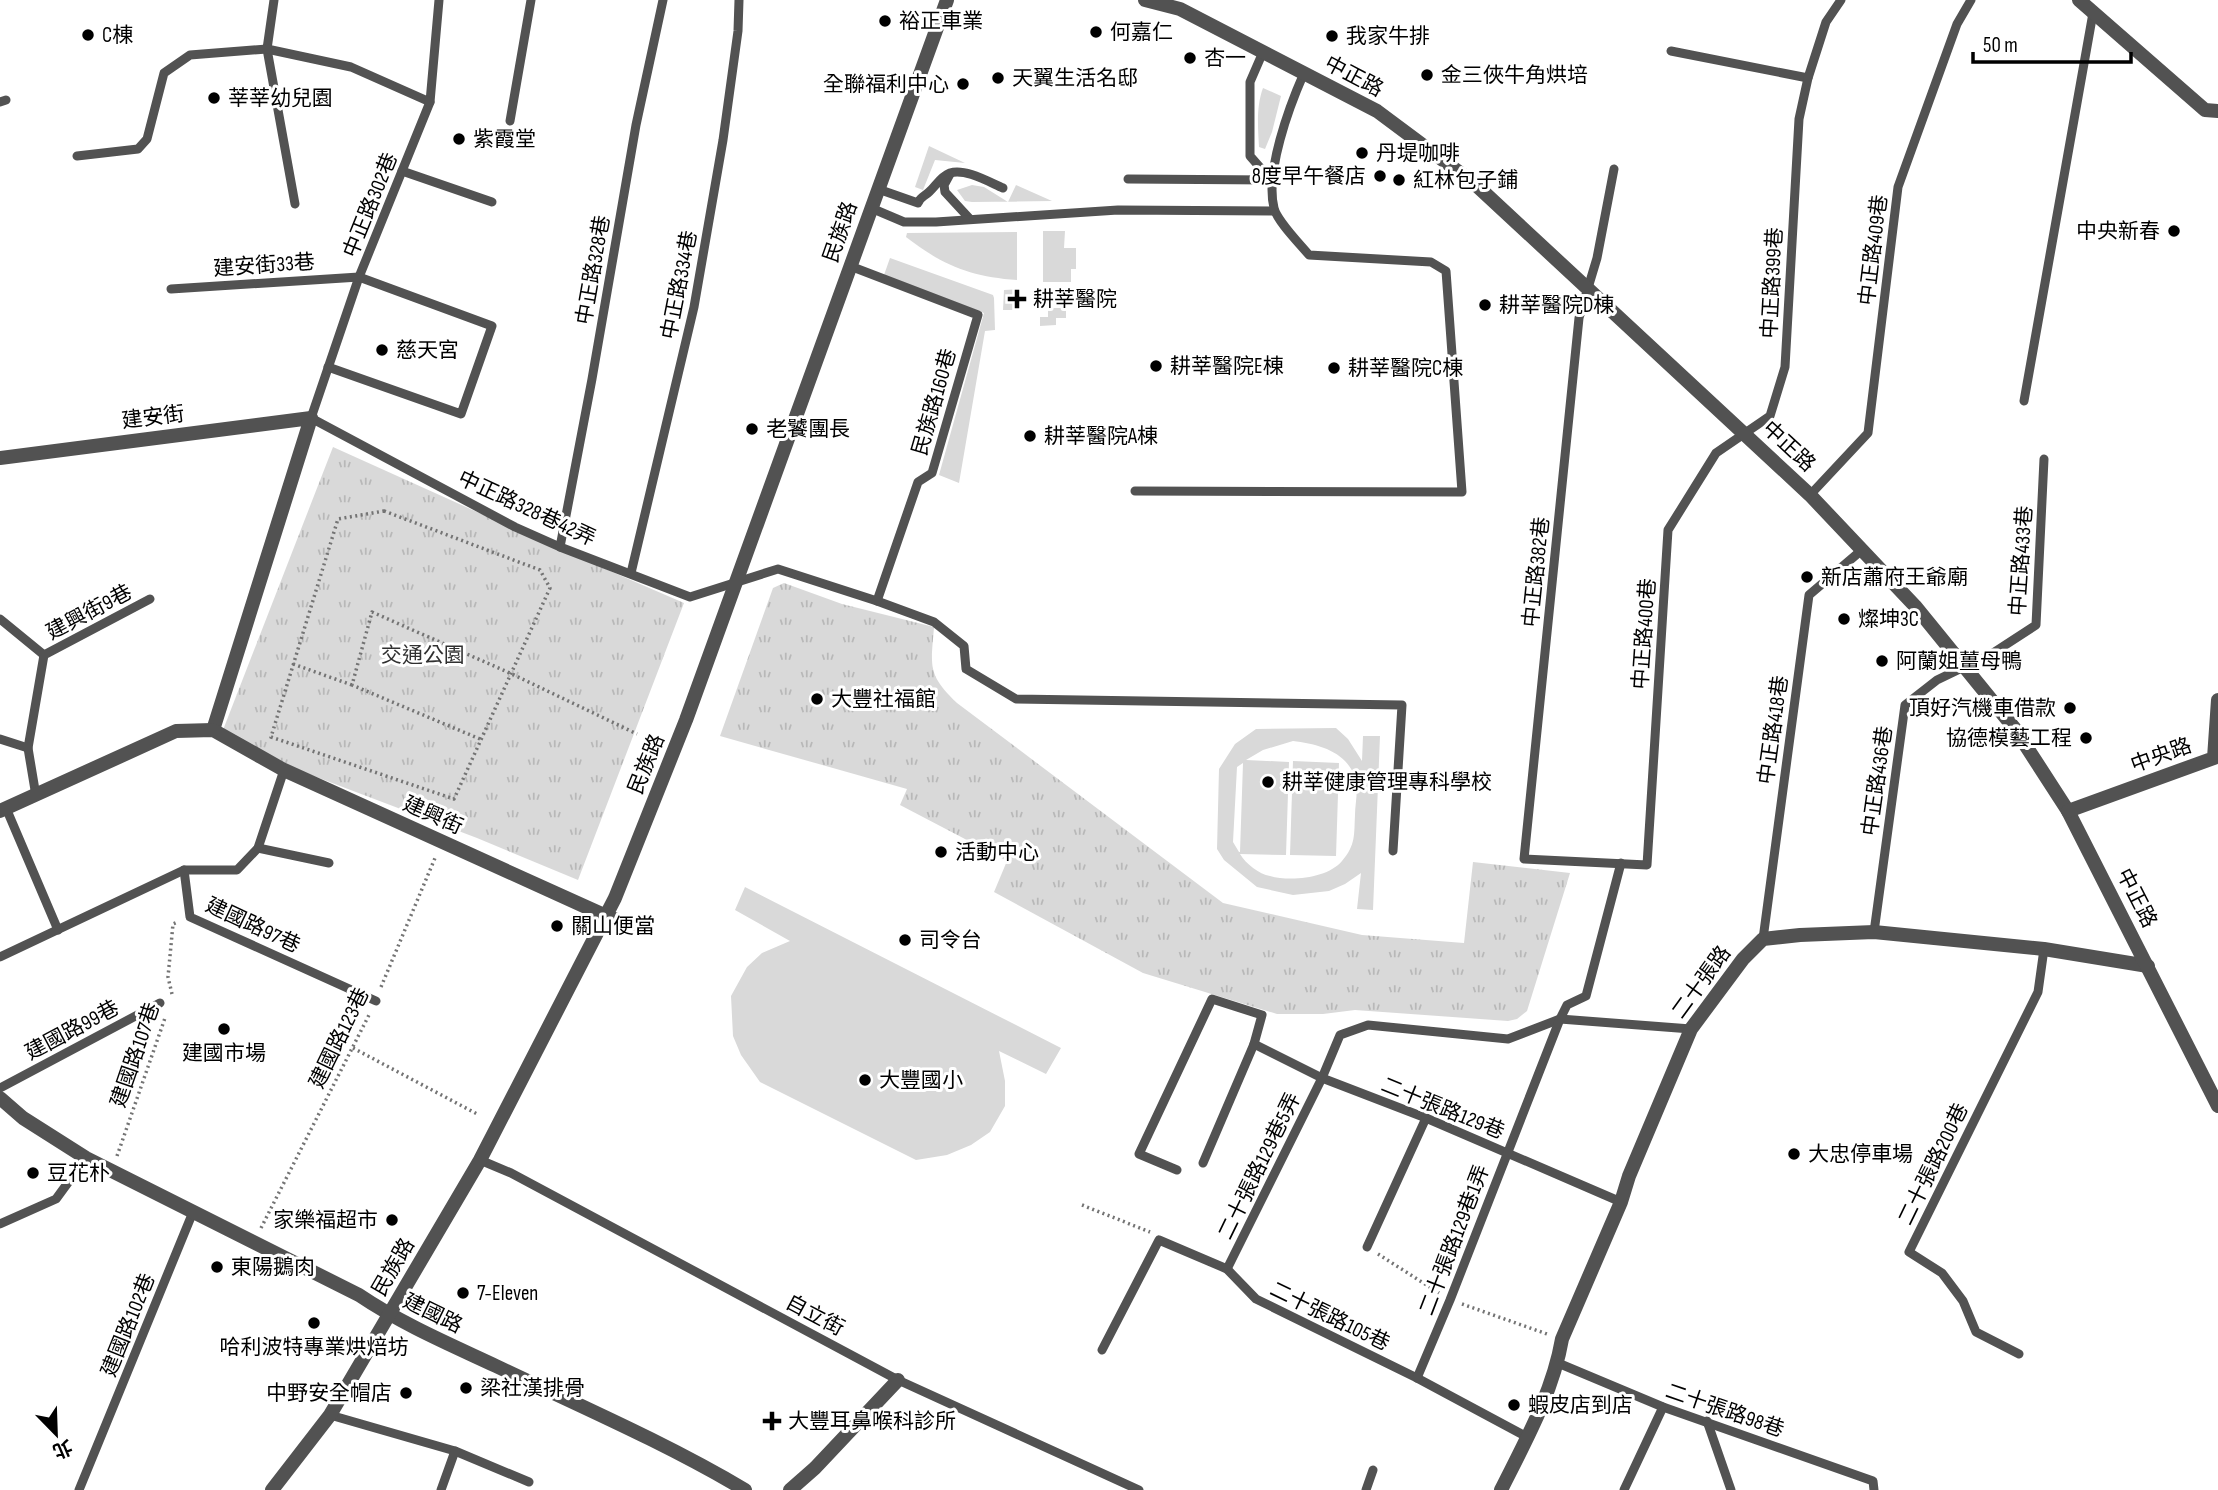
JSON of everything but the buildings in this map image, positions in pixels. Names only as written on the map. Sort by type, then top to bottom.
[{"type":"street","name":"民族路","points":[[272,1490],[330,1415],[481,1160],[606,916],[686,720],[947,0]]},
{"type":"street","name":"中正路","points":[[1145,0],[1181,5],[1263,52],[1377,111],[1464,176],[1745,434],[1863,549],[1915,606],[2015,729],[2068,811],[2218,1106]]},
{"type":"street","points":[[2079,0],[2205,110],[2218,111]]},
{"type":"street","points":[[3,810],[176,731],[213,730],[311,418]]},
{"type":"street","name":"建安街","points":[[0,458],[311,418]]},
{"type":"street","name":"中央路","points":[[2068,811],[2216,758],[2218,701]]},
{"type":"street","name":"建興街","points":[[213,730],[284,770],[606,916],[640,928]]},
{"type":"street","name":"二十張路","points":[[1502,1490],[1558,1363],[1562,1339],[1621,1202],[1629,1176],[1690,1029],[1742,959],[1763,939],[1874,932],[2044,949],[2148,966]]},
{"type":"street","name":"建國路","points":[[0,1098],[23,1118],[86,1158],[359,1294],[389,1315],[587,1409],[745,1490]]},
{"type":"street","points":[[790,1490],[815,1468],[899,1378]]},
{"type":"lane","points":[[274,0],[267,49],[295,204]]},
{"type":"lane","name":"中正路302巷","points":[[311,418],[359,277],[430,102],[439,0]]},
{"type":"lane","points":[[510,121],[531,0]]},
{"type":"lane","name":"中正路328巷","points":[[560,547],[636,125],[663,0]]},
{"type":"lane","name":"中正路334巷","points":[[631,573],[694,307],[723,140],[738,31],[739,0]]},
{"type":"lane","name":"中正路399巷","points":[[1745,434],[1770,416],[1785,367],[1799,119],[1808,78],[1826,22],[1841,0]]},
{"type":"lane","name":"中正路409巷","points":[[1810,495],[1868,433],[1898,187],[1957,24],[1971,0]]},
{"type":"lane","points":[[2024,401],[2093,13]]},
{"type":"lane","points":[[77,156],[138,149],[147,139],[164,73],[190,55],[267,49],[351,67],[430,102]]},
{"type":"lane","points":[[1671,51],[1808,78]]},
{"type":"lane","points":[[1263,52],[1250,82],[1250,156],[1271,180]]},
{"type":"lane","points":[[1135,491],[1462,492],[1446,271],[1431,262],[1309,256],[1275,211],[1271,180],[1291,101],[1304,73]]},
{"type":"lane","name":"中正路382巷","points":[[1614,169],[1597,258],[1578,332],[1524,859],[1621,863]]},
{"type":"lane","points":[[402,171],[492,202]]},
{"type":"lane","points":[[951,173],[944,185],[946,192],[969,218]]},
{"type":"lane","points":[[877,189],[918,204],[921,197],[951,173],[964,173],[1003,188]]},
{"type":"lane","points":[[1128,179],[1271,180]]},
{"type":"lane","points":[[871,208],[904,222],[1118,210],[1275,211]]},
{"type":"lane","name":"民族路160巷","points":[[850,266],[978,315],[932,473],[918,482],[877,600]]},
{"type":"lane","points":[[328,367],[461,414],[492,326],[359,277]]},
{"type":"lane","name":"建安街33巷","points":[[171,289],[359,277]]},
{"type":"lane","name":"中正路328巷42弄","points":[[311,418],[515,527],[560,547],[690,597],[736,582]]},
{"type":"lane","name":"中正路400巷","points":[[1621,863],[1647,864],[1668,530],[1716,453],[1745,434]]},
{"type":"lane","name":"中正路433巷","points":[[1964,667],[1993,653],[2036,625],[2045,459]]},
{"type":"lane","name":"中正路418巷","points":[[1763,939],[1809,594],[1863,549]]},
{"type":"lane","points":[[736,582],[778,569],[877,600],[934,622],[964,646],[966,669],[1016,699],[1402,705],[1393,851]]},
{"type":"lane","name":"建興街9巷","points":[[44,655],[150,599]]},
{"type":"lane","name":"建興街9巷","points":[[0,619],[44,655]]},
{"type":"lane","name":"建興街9巷","points":[[36,796],[28,748],[44,655]]},
{"type":"lane","name":"中正路436巷","points":[[1874,932],[1905,705],[1937,680],[1964,667]]},
{"type":"lane","points":[[0,739],[28,748]]},
{"type":"lane","points":[[0,957],[184,870],[237,870],[258,848],[284,770]]},
{"type":"lane","points":[[3,810],[58,930]]},
{"type":"lane","points":[[258,848],[329,863]]},
{"type":"lane","points":[[1621,863],[1586,996],[1567,1005],[1560,1019],[1690,1029]]},
{"type":"lane","name":"建國路97巷","points":[[184,870],[190,917],[376,1001]]},
{"type":"lane","name":"二十張路200巷","points":[[2019,1353],[1976,1332],[1963,1301],[1942,1273],[1909,1252],[2038,992],[2044,949]]},
{"type":"lane","points":[[1177,1170],[1139,1154],[1212,999],[1262,1015],[1254,1044],[1203,1163]]},
{"type":"lane","name":"建國路99巷","points":[[0,1088],[164,1005]]},
{"type":"lane","name":"二十張路129巷5弄","points":[[1227,1269],[1322,1079],[1340,1035],[1368,1025],[1508,1039],[1560,1019]]},
{"type":"lane","name":"二十張路129巷1弄","points":[[1417,1378],[1560,1019]]},
{"type":"lane","name":"二十張路129巷","points":[[1254,1044],[1322,1079],[1426,1118],[1621,1202]]},
{"type":"lane","points":[[1367,1247],[1426,1118]]},
{"type":"lane","points":[[0,1223],[56,1199],[86,1158]]},
{"type":"lane","name":"自立街","points":[[481,1160],[511,1173],[899,1378],[1139,1490]]},
{"type":"lane","name":"建國路102巷","points":[[79,1490],[193,1212]]},
{"type":"lane","points":[[1102,1350],[1159,1240]]},
{"type":"lane","name":"二十張路105巷","points":[[1159,1240],[1227,1269],[1255,1299],[1417,1378],[1527,1437]]},
{"type":"lane","name":"二十張路98巷","points":[[1558,1363],[1663,1407],[1873,1481],[1874,1490]]},
{"type":"lane","points":[[1624,1490],[1663,1407]]},
{"type":"lane","points":[[330,1415],[455,1451],[529,1482]]},
{"type":"lane","points":[[1707,1421],[1731,1490]]},
{"type":"lane","points":[[441,1490],[455,1451]]},
{"type":"lane","points":[[1366,1490],[1373,1470]]},
{"type":"path","points":[[384,511],[540,570],[550,588],[454,799],[271,737],[293,664],[338,519],[384,511]]},
{"type":"path","points":[[352,685],[372,612],[512,674],[637,734]]},
{"type":"path","points":[[293,664],[352,685],[480,739]]},
{"type":"path","name":"建國路123巷","points":[[254,1242],[376,1001],[442,841]]},
{"type":"path","name":"建國路107巷","points":[[172,995],[168,977],[173,924],[190,917]]},
{"type":"path","name":"建國路107巷","points":[[112,1171],[164,1005]]},
{"type":"path","points":[[353,1048],[479,1115]]},
{"type":"path","points":[[1082,1205],[1153,1233],[1159,1240]]},
{"type":"green space","points":[[1263,88],[1281,96],[1265,149],[1259,147],[1258,132],[1258,110]]},
{"type":"green space","points":[[929,146],[965,163],[935,160],[923,190],[915,187]]},
{"type":"green space","points":[[972,185],[984,187],[1007,202],[965,201],[957,190]]},
{"type":"green space","points":[[1016,185],[1052,201],[1008,202]]},
{"type":"green space","points":[[1043,231],[1065,231],[1064,248],[1076,248],[1076,269],[1071,269],[1071,282],[1043,282]]},
{"type":"green space","points":[[1017,232],[1017,280],[985,276],[958,268],[932,255],[906,237],[907,233]]},
{"type":"green space","points":[[890,258],[993,295],[994,298],[995,330],[985,331],[959,483],[939,475],[984,313],[884,275]]},
{"type":"green space","points":[[1021,289],[1021,310],[1003,310],[1004,290]]},
{"type":"green space","points":[[1048,308],[1066,308],[1066,318],[1056,318],[1056,325],[1040,326],[1040,317],[1048,317]]},
{"type":"green space","name":"交通公園","points":[[333,447],[684,603],[578,880],[477,838],[269,759],[223,730]]},
{"type":"green space","points":[[784,583],[842,604],[934,627],[933,669],[940,685],[957,703],[1223,903],[1362,935],[1464,943],[1473,862],[1570,873],[1527,1011],[1517,1019],[1508,1021],[1355,1010],[1323,1014],[1277,1014],[1143,973],[994,892],[1007,861],[900,805],[907,789],[720,736],[773,588]]},
{"type":"green space","points":[[1336,728],[1348,739],[1362,761],[1363,736],[1380,736],[1373,910],[1357,909],[1361,873],[1329,891],[1293,895],[1257,887],[1224,860],[1217,849],[1219,769],[1235,744],[1256,729]],"holes":[[[1293,741],[1314,745],[1341,757],[1353,773],[1357,795],[1353,839],[1350,850],[1342,861],[1319,875],[1288,879],[1262,873],[1249,865],[1240,854],[1286,855],[1289,762],[1246,760],[1263,750]],[[1243,763],[1240,852],[1239,852],[1233,842],[1237,767]]]},
{"type":"green space","points":[[1293,761],[1339,763],[1336,856],[1290,855]]},
{"type":"green space","points":[[745,887],[1061,1048],[1046,1074],[999,1051],[1005,1081],[1005,1106],[990,1132],[971,1145],[947,1155],[916,1160],[760,1082],[741,1055],[733,1036],[731,996],[747,967],[762,953],[790,941],[735,910]]},
{"type":"place","name":"裕正車業","points":[[885,21]]},
{"type":"place","name":"何嘉仁","points":[[1096,32]]},
{"type":"place","name":"C棟","points":[[88,35]]},
{"type":"place","name":"我家牛排","points":[[1332,36]]},
{"type":"place","name":"杏一","points":[[1190,58]]},
{"type":"place","name":"金三俠牛角烘培","points":[[1427,75]]},
{"type":"place","name":"天翼生活名邸","points":[[998,78]]},
{"type":"place","name":"全聯福利中心","points":[[963,84]]},
{"type":"place","name":"莘莘幼兒園","points":[[214,98]]},
{"type":"place","name":"紫霞堂","points":[[459,139]]},
{"type":"place","name":"丹堤咖啡","points":[[1362,153]]},
{"type":"place","name":"8度早午餐店","points":[[1380,176]]},
{"type":"place","name":"紅林包子鋪","points":[[1399,180]]},
{"type":"place","name":"中央新春","points":[[2174,231]]},
{"type":"place","name":"耕莘醫院","points":[[1017,299]]},
{"type":"place","name":"耕莘醫院D棟","points":[[1485,305]]},
{"type":"place","name":"慈天宮","points":[[382,350]]},
{"type":"place","name":"耕莘醫院E棟","points":[[1156,366]]},
{"type":"place","name":"耕莘醫院C棟","points":[[1334,368]]},
{"type":"place","name":"老饕團長","points":[[752,429]]},
{"type":"place","name":"耕莘醫院A棟","points":[[1030,436]]},
{"type":"place","name":"新店蕭府王爺廟","points":[[1807,577]]},
{"type":"place","name":"燦坤3C","points":[[1844,619]]},
{"type":"place","name":"阿蘭姐薑母鴨","points":[[1882,661]]},
{"type":"place","name":"大豐社福館","points":[[817,699]]},
{"type":"place","name":"頂好汽機車借款","points":[[2070,708]]},
{"type":"place","name":"協德模藝工程","points":[[2086,738]]},
{"type":"place","name":"耕莘健康管理專科學校","points":[[1268,782]]},
{"type":"place","name":"活動中心","points":[[941,852]]},
{"type":"place","name":"關山便當","points":[[557,926]]},
{"type":"place","name":"司令台","points":[[905,940]]},
{"type":"place","name":"建國市場","points":[[224,1029]]},
{"type":"place","name":"大豐國小","points":[[865,1080]]},
{"type":"place","name":"大忠停車場","points":[[1794,1154]]},
{"type":"place","name":"豆花朴","points":[[33,1173]]},
{"type":"place","name":"家樂福超市","points":[[392,1220]]},
{"type":"place","name":"東陽鵝肉","points":[[217,1267]]},
{"type":"place","name":"7-Eleven","points":[[463,1293]]},
{"type":"place","name":"哈利波特專業烘焙坊","points":[[314,1323]]},
{"type":"place","name":"梁社漢排骨","points":[[466,1388]]},
{"type":"place","name":"中野安全帽店","points":[[406,1393]]},
{"type":"place","name":"蝦皮店到店","points":[[1514,1405]]},
{"type":"place","name":"大豐耳鼻喉科診所","points":[[772,1421]]}]
